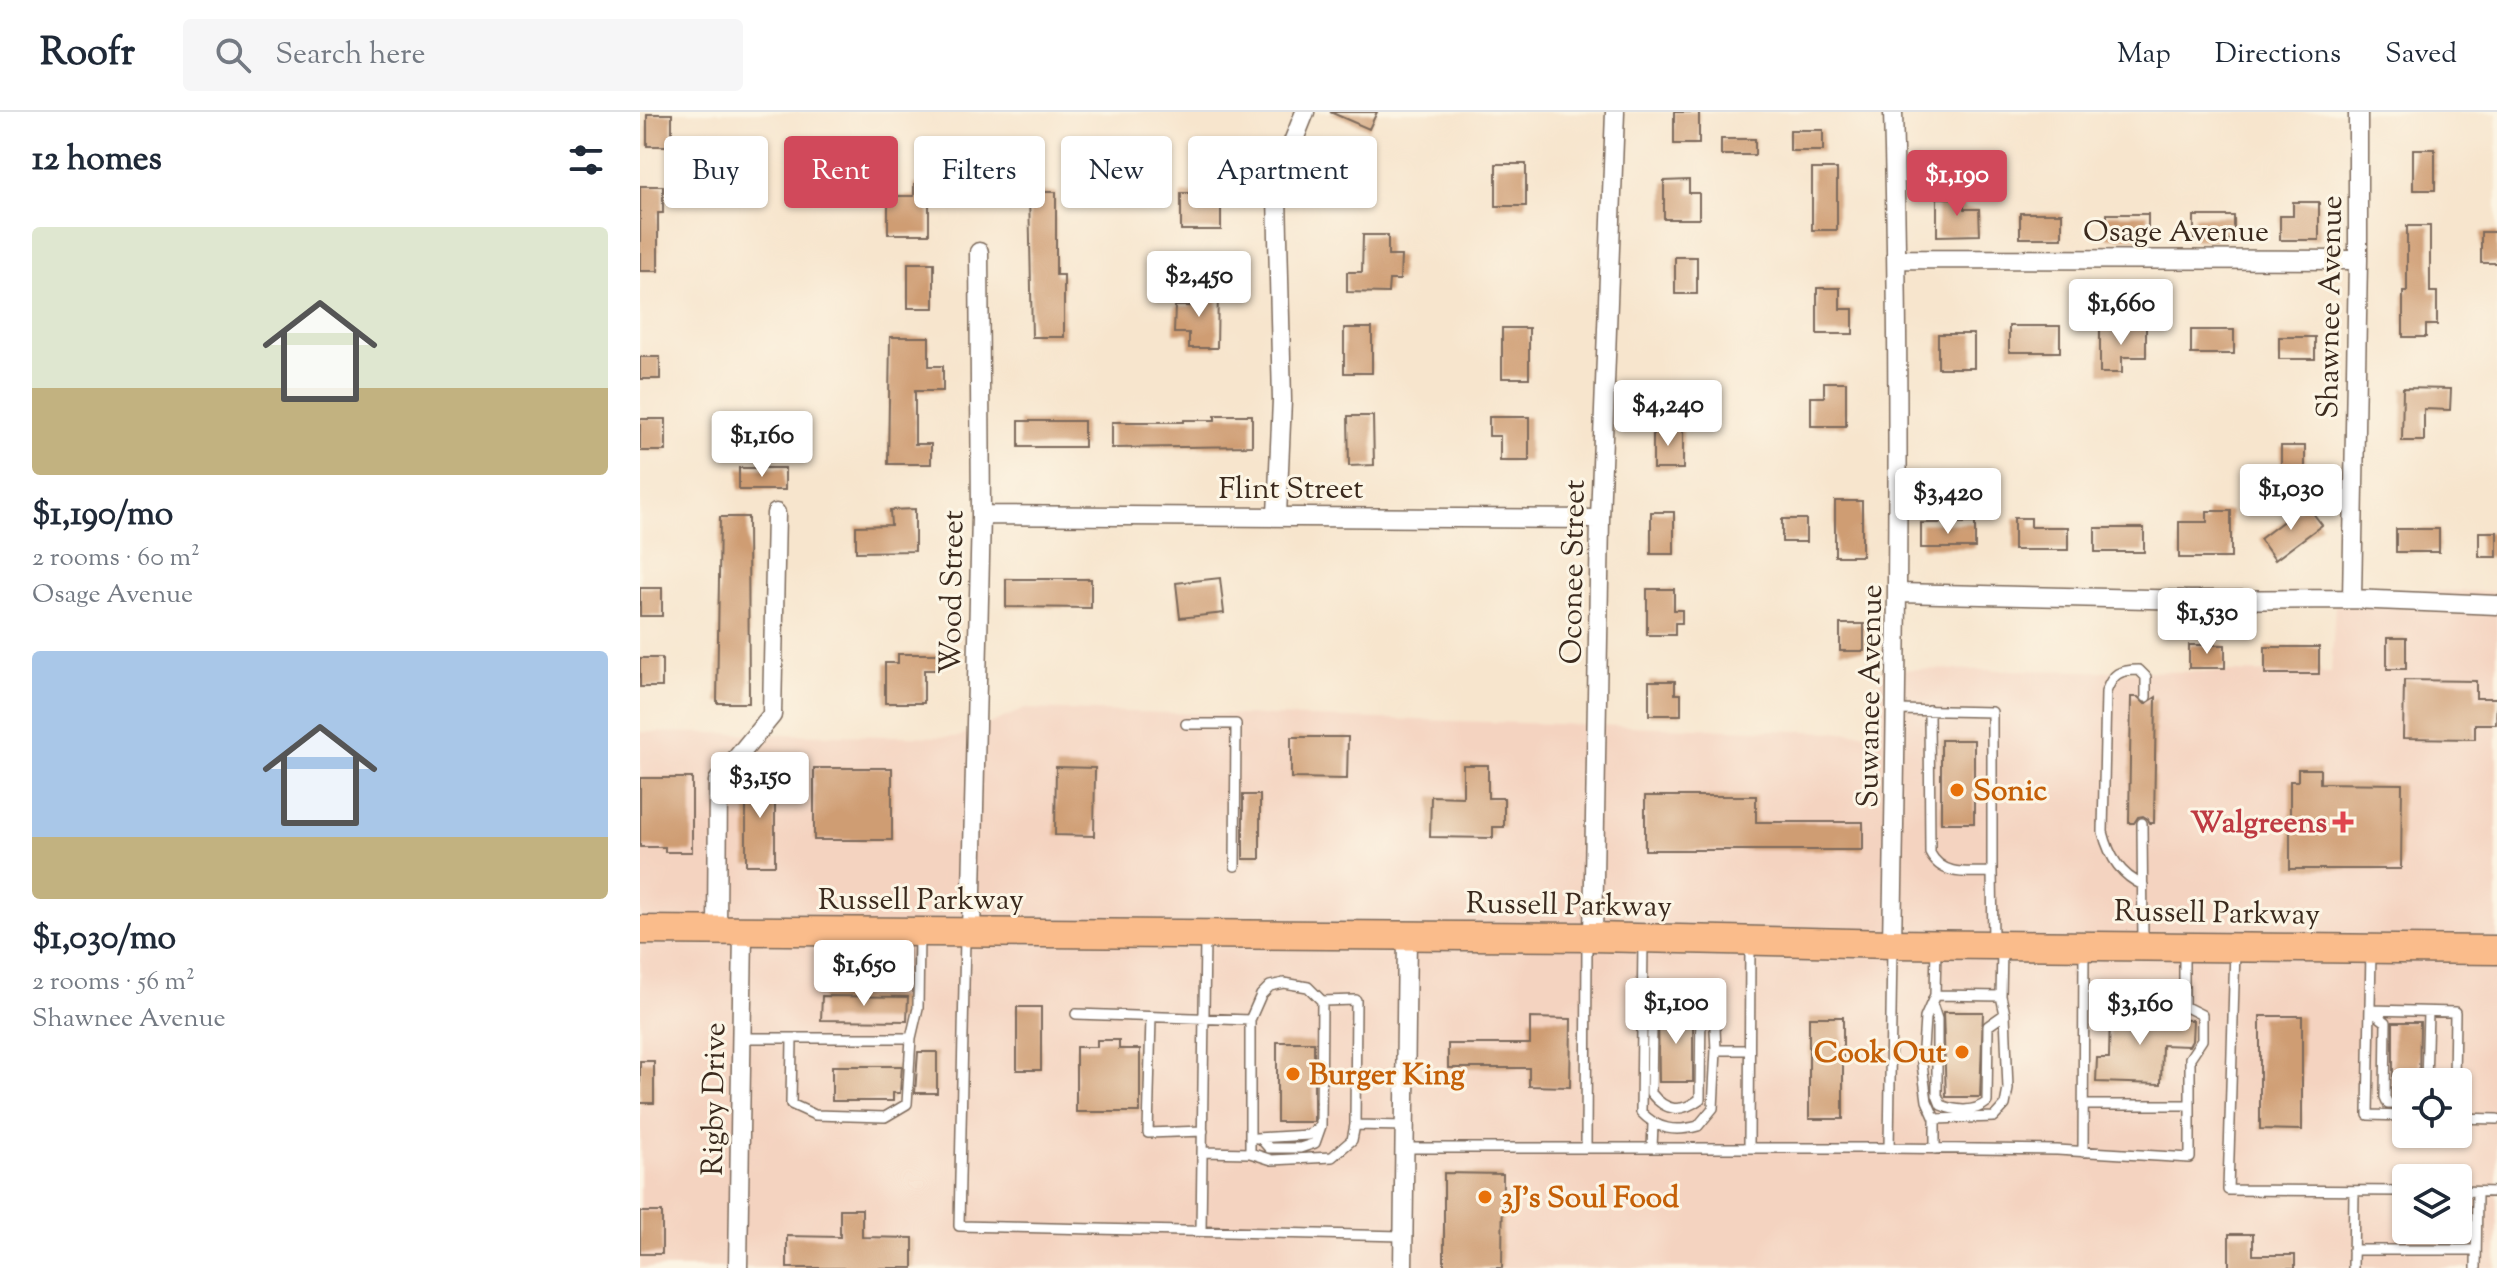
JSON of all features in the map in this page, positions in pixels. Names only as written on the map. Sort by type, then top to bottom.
[{"type":"main road","name":"Russell Parkway","points":[[640,930],[1590,937],[1892,944],[2497,950]]},
{"type":"street","points":[[1277,515],[1282,400],[1277,196],[1283,167],[1305,112]]},
{"type":"street","name":"Oconee Street","points":[[1590,937],[1600,519],[1615,112]]},
{"type":"street","name":"Suwanee Avenue","points":[[1892,944],[1899,593],[1893,112]]},
{"type":"street","name":"Shawnee Avenue","points":[[2352,599],[2358,112]]},
{"type":"street","name":"Wood Street","points":[[968,933],[981,515],[979,252]]},
{"type":"street","name":"Osage Avenue","points":[[1897,259],[2358,260]]},
{"type":"street","name":"Rigby Drive","points":[[738,1268],[742,1038],[718,781],[772,715],[776,513]]},
{"type":"street","name":"Flint Street","points":[[981,515],[1600,519]]},
{"type":"street","points":[[1899,593],[2191,600],[2352,599],[2497,605]]},
{"type":"street","points":[[1403,1268],[1407,937]]},
{"type":"lane","points":[[2143,885],[2131,879],[2116,864],[2107,849],[2103,832],[2106,692],[2116,673],[2139,670],[2146,677],[2146,697]]},
{"type":"lane","points":[[1897,710],[1992,712],[1992,872],[2005,1014],[2008,1089],[2005,1105],[1994,1117],[1935,1119]]},
{"type":"lane","points":[[1929,710],[1930,853],[1941,868],[1992,872]]},
{"type":"lane","points":[[1186,724],[1236,724],[1235,866]]},
{"type":"lane","points":[[2142,823],[2143,945]]},
{"type":"lane","points":[[792,1038],[791,1104],[815,1115],[885,1117],[907,1104],[911,1038],[918,1008],[919,933]]},
{"type":"lane","points":[[968,933],[959,1226],[1403,1236]]},
{"type":"lane","points":[[1201,1231],[1205,935]]},
{"type":"lane","points":[[1586,1148],[1590,937]]},
{"type":"lane","points":[[1642,1008],[1665,993],[1692,995],[1714,1008],[1716,1050],[1713,1108],[1698,1126],[1674,1130],[1653,1124],[1641,1112],[1642,1008],[1643,938]]},
{"type":"lane","points":[[1749,1148],[1750,941]]},
{"type":"lane","points":[[1889,1148],[1892,944]]},
{"type":"lane","points":[[1937,944],[1933,1000],[1937,1019],[1937,1095],[1941,1105],[1953,1110],[1980,1108],[1987,1102],[1988,1026],[2005,1014]]},
{"type":"lane","points":[[2083,1152],[2084,945]]},
{"type":"lane","points":[[1404,1148],[1889,1148],[2083,1152],[2190,1158],[2190,1058],[2202,1040],[2202,1015],[2184,1006],[2184,946]]},
{"type":"lane","points":[[2236,946],[2228,1190],[2392,1191]]},
{"type":"lane","points":[[2371,948],[2368,1115],[2392,1116]]},
{"type":"lane","points":[[1250,1153],[1256,1138],[1250,1020],[1261,995],[1270,986],[1284,983],[1308,987],[1322,1001],[1321,1126],[1309,1135],[1256,1138]]},
{"type":"lane","points":[[1933,1000],[2001,996]]},
{"type":"lane","points":[[1203,1152],[1250,1153],[1272,1160],[1332,1157],[1352,1140],[1355,1125],[1356,1000],[1322,1001]]},
{"type":"lane","points":[[1642,1020],[1652,1028],[1651,1093],[1658,1102],[1675,1109],[1688,1108],[1700,1099],[1701,1000]]},
{"type":"lane","points":[[1933,1000],[1925,1018],[1922,1064],[1927,1101],[1935,1119],[1935,1149]]},
{"type":"lane","points":[[2370,1010],[2455,1012],[2454,1068]]},
{"type":"lane","points":[[2370,1010],[2386,1022],[2385,1097],[2388,1104],[2392,1104]]},
{"type":"lane","points":[[2426,1068],[2428,1012]]},
{"type":"lane","points":[[1076,1014],[1250,1020]]},
{"type":"lane","points":[[1151,1017],[1148,1133],[1203,1131]]},
{"type":"lane","points":[[742,1038],[911,1038]]},
{"type":"lane","points":[[1716,1050],[1749,1050]]},
{"type":"lane","points":[[2083,1105],[2190,1105]]},
{"type":"lane","points":[[2472,1118],[2497,1119]]},
{"type":"lane","points":[[1652,1148],[1653,1124]]},
{"type":"lane","points":[[1355,1125],[1405,1126]]},
{"type":"lane","points":[[1688,1129],[1688,1148]]},
{"type":"lane","points":[[2353,1268],[2354,1191]]},
{"type":"lane","points":[[2472,1192],[2497,1192]]},
{"type":"lane","points":[[2476,1268],[2477,1192]]},
{"type":"lane","points":[[2353,1250],[2476,1250]]},
{"type":"shaded area","points":[[2336,589],[2497,592],[2495,1268],[640,1268],[640,732],[958,737],[1025,709],[1873,733],[1882,669],[2331,673]]},
{"type":"building","points":[[1330,112],[1377,112],[1369,129]]},
{"type":"building","points":[[1674,112],[1699,112],[1699,144],[1674,144]]},
{"type":"building","points":[[647,114],[672,114],[672,136],[664,136],[664,146],[647,146]]},
{"type":"building","points":[[1790,130],[1823,130],[1823,151],[1790,151]]},
{"type":"building","points":[[1721,139],[1755,139],[1755,155],[1721,155]]},
{"type":"building","points":[[2413,149],[2435,149],[2435,190],[2413,190]]},
{"type":"building","points":[[1496,164],[1526,164],[1526,206],[1496,206]]},
{"type":"building","points":[[1812,169],[1837,169],[1837,230],[1812,230]]},
{"type":"building","points":[[1689,180],[1689,193],[1699,193],[1699,219],[1664,219],[1664,181]]},
{"type":"building","points":[[640,186],[663,186],[663,213],[658,213],[658,271],[640,271]]},
{"type":"building","points":[[1045,192],[1056,192],[1056,275],[1064,275],[1064,337],[1032,337],[1029,208],[1045,208]]},
{"type":"building","points":[[1181,193],[1188,193],[1188,208],[1221,208],[1221,230],[1181,230]]},
{"type":"building","points":[[898,196],[914,196],[914,208],[929,208],[929,234],[888,234],[888,208],[898,208]]},
{"type":"building","points":[[1937,198],[1964,198],[1964,209],[1979,209],[1980,235],[1937,236]]},
{"type":"building","points":[[2293,202],[2319,202],[2319,240],[2280,240],[2280,216],[2293,216]]},
{"type":"building","points":[[2020,213],[2062,213],[2062,238],[2020,238]]},
{"type":"building","points":[[2107,214],[2148,214],[2148,238],[2107,238]]},
{"type":"building","points":[[2194,216],[2234,216],[2234,240],[2194,240]]},
{"type":"building","points":[[2407,226],[2430,226],[2430,292],[2437,292],[2437,325],[2426,325],[2426,337],[2403,337]]},
{"type":"building","points":[[2481,232],[2497,232],[2497,263],[2481,263]]},
{"type":"building","points":[[1363,235],[1388,235],[1388,256],[1401,256],[1400,280],[1389,280],[1388,293],[1347,292],[1347,272],[1362,272]]},
{"type":"building","points":[[1675,257],[1697,257],[1697,294],[1675,294]]},
{"type":"building","points":[[908,263],[934,263],[934,308],[908,308]]},
{"type":"building","points":[[1817,288],[1840,288],[1840,309],[1853,309],[1853,334],[1817,334]]},
{"type":"building","points":[[1190,289],[1218,289],[1217,348],[1189,348],[1189,333],[1174,333],[1175,306],[1190,306]]},
{"type":"building","points":[[2009,326],[2060,326],[2060,352],[2009,352]]},
{"type":"building","points":[[2100,327],[2146,327],[2146,357],[2122,357],[2122,373],[2100,373]]},
{"type":"building","points":[[1344,328],[1372,328],[1372,373],[1344,373]]},
{"type":"building","points":[[1502,328],[1529,328],[1529,378],[1502,378]]},
{"type":"building","points":[[2191,330],[2234,330],[2234,354],[2191,354]]},
{"type":"building","points":[[1938,334],[1974,334],[1974,368],[1938,368]]},
{"type":"building","points":[[890,337],[929,337],[929,366],[943,366],[943,391],[915,391],[915,444],[931,444],[931,464],[888,464]]},
{"type":"building","points":[[2279,337],[2315,337],[2315,359],[2279,359]]},
{"type":"building","points":[[640,357],[660,357],[660,379],[640,379]]},
{"type":"building","points":[[1824,382],[1846,382],[1846,426],[1811,426],[1811,397],[1824,397]]},
{"type":"building","points":[[2403,388],[2451,389],[2450,410],[2424,409],[2424,441],[2402,441]]},
{"type":"building","points":[[1215,415],[1252,415],[1252,446],[1112,448],[1112,422],[1215,420]]},
{"type":"building","points":[[1348,416],[1373,416],[1374,465],[1349,466]]},
{"type":"building","points":[[1489,417],[1529,417],[1529,461],[1500,461],[1500,436],[1489,436]]},
{"type":"building","points":[[640,419],[666,419],[666,451],[640,451]]},
{"type":"building","points":[[1019,421],[1084,421],[1084,447],[1019,447]]},
{"type":"building","points":[[1653,426],[1683,426],[1683,469],[1653,469]]},
{"type":"building","points":[[2281,446],[2305,446],[2305,474],[2281,474]]},
{"type":"building","points":[[739,468],[785,468],[785,490],[739,490]]},
{"type":"building","points":[[1835,501],[1862,501],[1862,556],[1835,556]]},
{"type":"building","points":[[2306,504],[2322,525],[2275,560],[2260,539]]},
{"type":"building","points":[[915,509],[915,551],[856,552],[856,526],[891,525],[890,510]]},
{"type":"building","points":[[2207,511],[2231,511],[2231,558],[2179,558],[2179,522],[2207,522]]},
{"type":"building","points":[[1651,512],[1674,512],[1674,554],[1651,554]]},
{"type":"building","points":[[720,517],[748,517],[749,703],[717,703]]},
{"type":"building","points":[[2014,518],[2031,518],[2031,527],[2068,527],[2068,550],[2014,550]]},
{"type":"building","points":[[1782,519],[1806,519],[1806,542],[1782,542]]},
{"type":"building","points":[[1921,523],[1975,523],[1975,548],[1921,548]]},
{"type":"building","points":[[2095,528],[2144,528],[2144,552],[2095,552]]},
{"type":"building","points":[[2396,529],[2439,529],[2439,552],[2396,552]]},
{"type":"building","points":[[2479,532],[2497,532],[2497,557],[2479,557]]},
{"type":"building","points":[[1220,578],[1224,613],[1180,618],[1176,583]]},
{"type":"building","points":[[1006,579],[1091,579],[1091,608],[1006,607]]},
{"type":"building","points":[[640,588],[662,588],[662,616],[640,616]]},
{"type":"building","points":[[1647,589],[1674,589],[1674,610],[1682,610],[1682,623],[1675,623],[1675,635],[1647,635]]},
{"type":"building","points":[[1840,624],[1864,624],[1864,651],[1840,651]]},
{"type":"building","points":[[2387,638],[2406,638],[2406,669],[2387,669]]},
{"type":"building","points":[[2189,645],[2225,645],[2225,668],[2189,668]]},
{"type":"building","points":[[2265,647],[2319,647],[2319,674],[2265,674]]},
{"type":"building","points":[[898,654],[940,654],[940,670],[924,670],[924,703],[885,703],[885,663],[898,663]]},
{"type":"building","points":[[640,658],[662,658],[662,687],[640,687]]},
{"type":"building","points":[[2404,680],[2476,681],[2476,698],[2497,698],[2496,724],[2475,724],[2475,739],[2403,738]]},
{"type":"building","points":[[1649,681],[1675,681],[1675,694],[1681,694],[1681,715],[1649,715]]},
{"type":"building","points":[[2131,697],[2138,697],[2145,704],[2156,697],[2154,823],[2143,816],[2129,823]]},
{"type":"building","points":[[1291,737],[1348,737],[1347,779],[1291,778]]},
{"type":"building","points":[[1941,740],[1974,740],[1974,823],[1941,823]]},
{"type":"building","points":[[1463,765],[1488,765],[1488,798],[1504,798],[1504,827],[1493,827],[1493,838],[1430,837],[1431,796],[1463,797]]},
{"type":"building","points":[[1056,767],[1095,768],[1094,836],[1055,835]]},
{"type":"building","points":[[814,768],[892,768],[892,840],[814,840]]},
{"type":"building","points":[[2298,769],[2320,769],[2320,783],[2402,784],[2401,869],[2290,869],[2290,781],[2298,781]]},
{"type":"building","points":[[746,776],[775,776],[775,865],[746,865]]},
{"type":"building","points":[[640,778],[692,778],[692,852],[665,852],[665,847],[640,847]]},
{"type":"building","points":[[1243,795],[1260,795],[1260,859],[1243,859]]},
{"type":"building","points":[[1645,796],[1756,796],[1756,822],[1863,822],[1863,850],[1645,850]]},
{"type":"building","points":[[822,996],[908,997],[907,1021],[821,1020]]},
{"type":"building","points":[[1017,1007],[1041,1007],[1041,1070],[1017,1070]]},
{"type":"building","points":[[1658,1010],[1693,1010],[1693,1082],[1659,1082]]},
{"type":"building","points":[[1943,1012],[1983,1012],[1980,1097],[1946,1097]]},
{"type":"building","points":[[2110,1012],[2149,1013],[2149,1019],[2193,1020],[2189,1046],[2162,1045],[2161,1084],[2096,1082],[2097,1058],[2109,1058]]},
{"type":"building","points":[[2260,1016],[2302,1016],[2302,1130],[2260,1129]]},
{"type":"building","points":[[1809,1017],[1843,1017],[1843,1119],[1809,1119]]},
{"type":"building","points":[[1530,1018],[1571,1019],[1570,1087],[1529,1086],[1529,1068],[1448,1068],[1448,1044],[1530,1044]]},
{"type":"building","points":[[2393,1022],[2420,1022],[2419,1068],[2393,1068]]},
{"type":"building","points":[[1097,1040],[1119,1040],[1119,1049],[1140,1049],[1140,1112],[1076,1112],[1076,1047],[1097,1047]]},
{"type":"building","points":[[1277,1042],[1314,1042],[1314,1122],[1277,1122]]},
{"type":"building","points":[[918,1052],[937,1052],[937,1093],[915,1093]]},
{"type":"building","points":[[640,1061],[654,1061],[654,1103],[640,1103]]},
{"type":"building","points":[[832,1066],[902,1066],[900,1093],[893,1093],[893,1101],[832,1101]]},
{"type":"building","points":[[1444,1173],[1503,1174],[1502,1268],[1444,1268]]},
{"type":"building","points":[[840,1209],[862,1209],[862,1237],[913,1238],[913,1268],[787,1268],[787,1236],[840,1237]]},
{"type":"building","points":[[640,1212],[662,1212],[662,1254],[640,1254]]},
{"type":"building","points":[[2229,1234],[2253,1234],[2253,1255],[2295,1255],[2295,1268],[2229,1268]]},
{"type":"place","name":"Sonic","points":[[1957,790]]},
{"type":"place","name":"Walgreens","points":[[2343,822]]},
{"type":"place","name":"Cook Out","points":[[1962,1052]]},
{"type":"place","name":"Burger King","points":[[1293,1074]]},
{"type":"place","name":"3J's Soul Food","points":[[1485,1197]]}]
